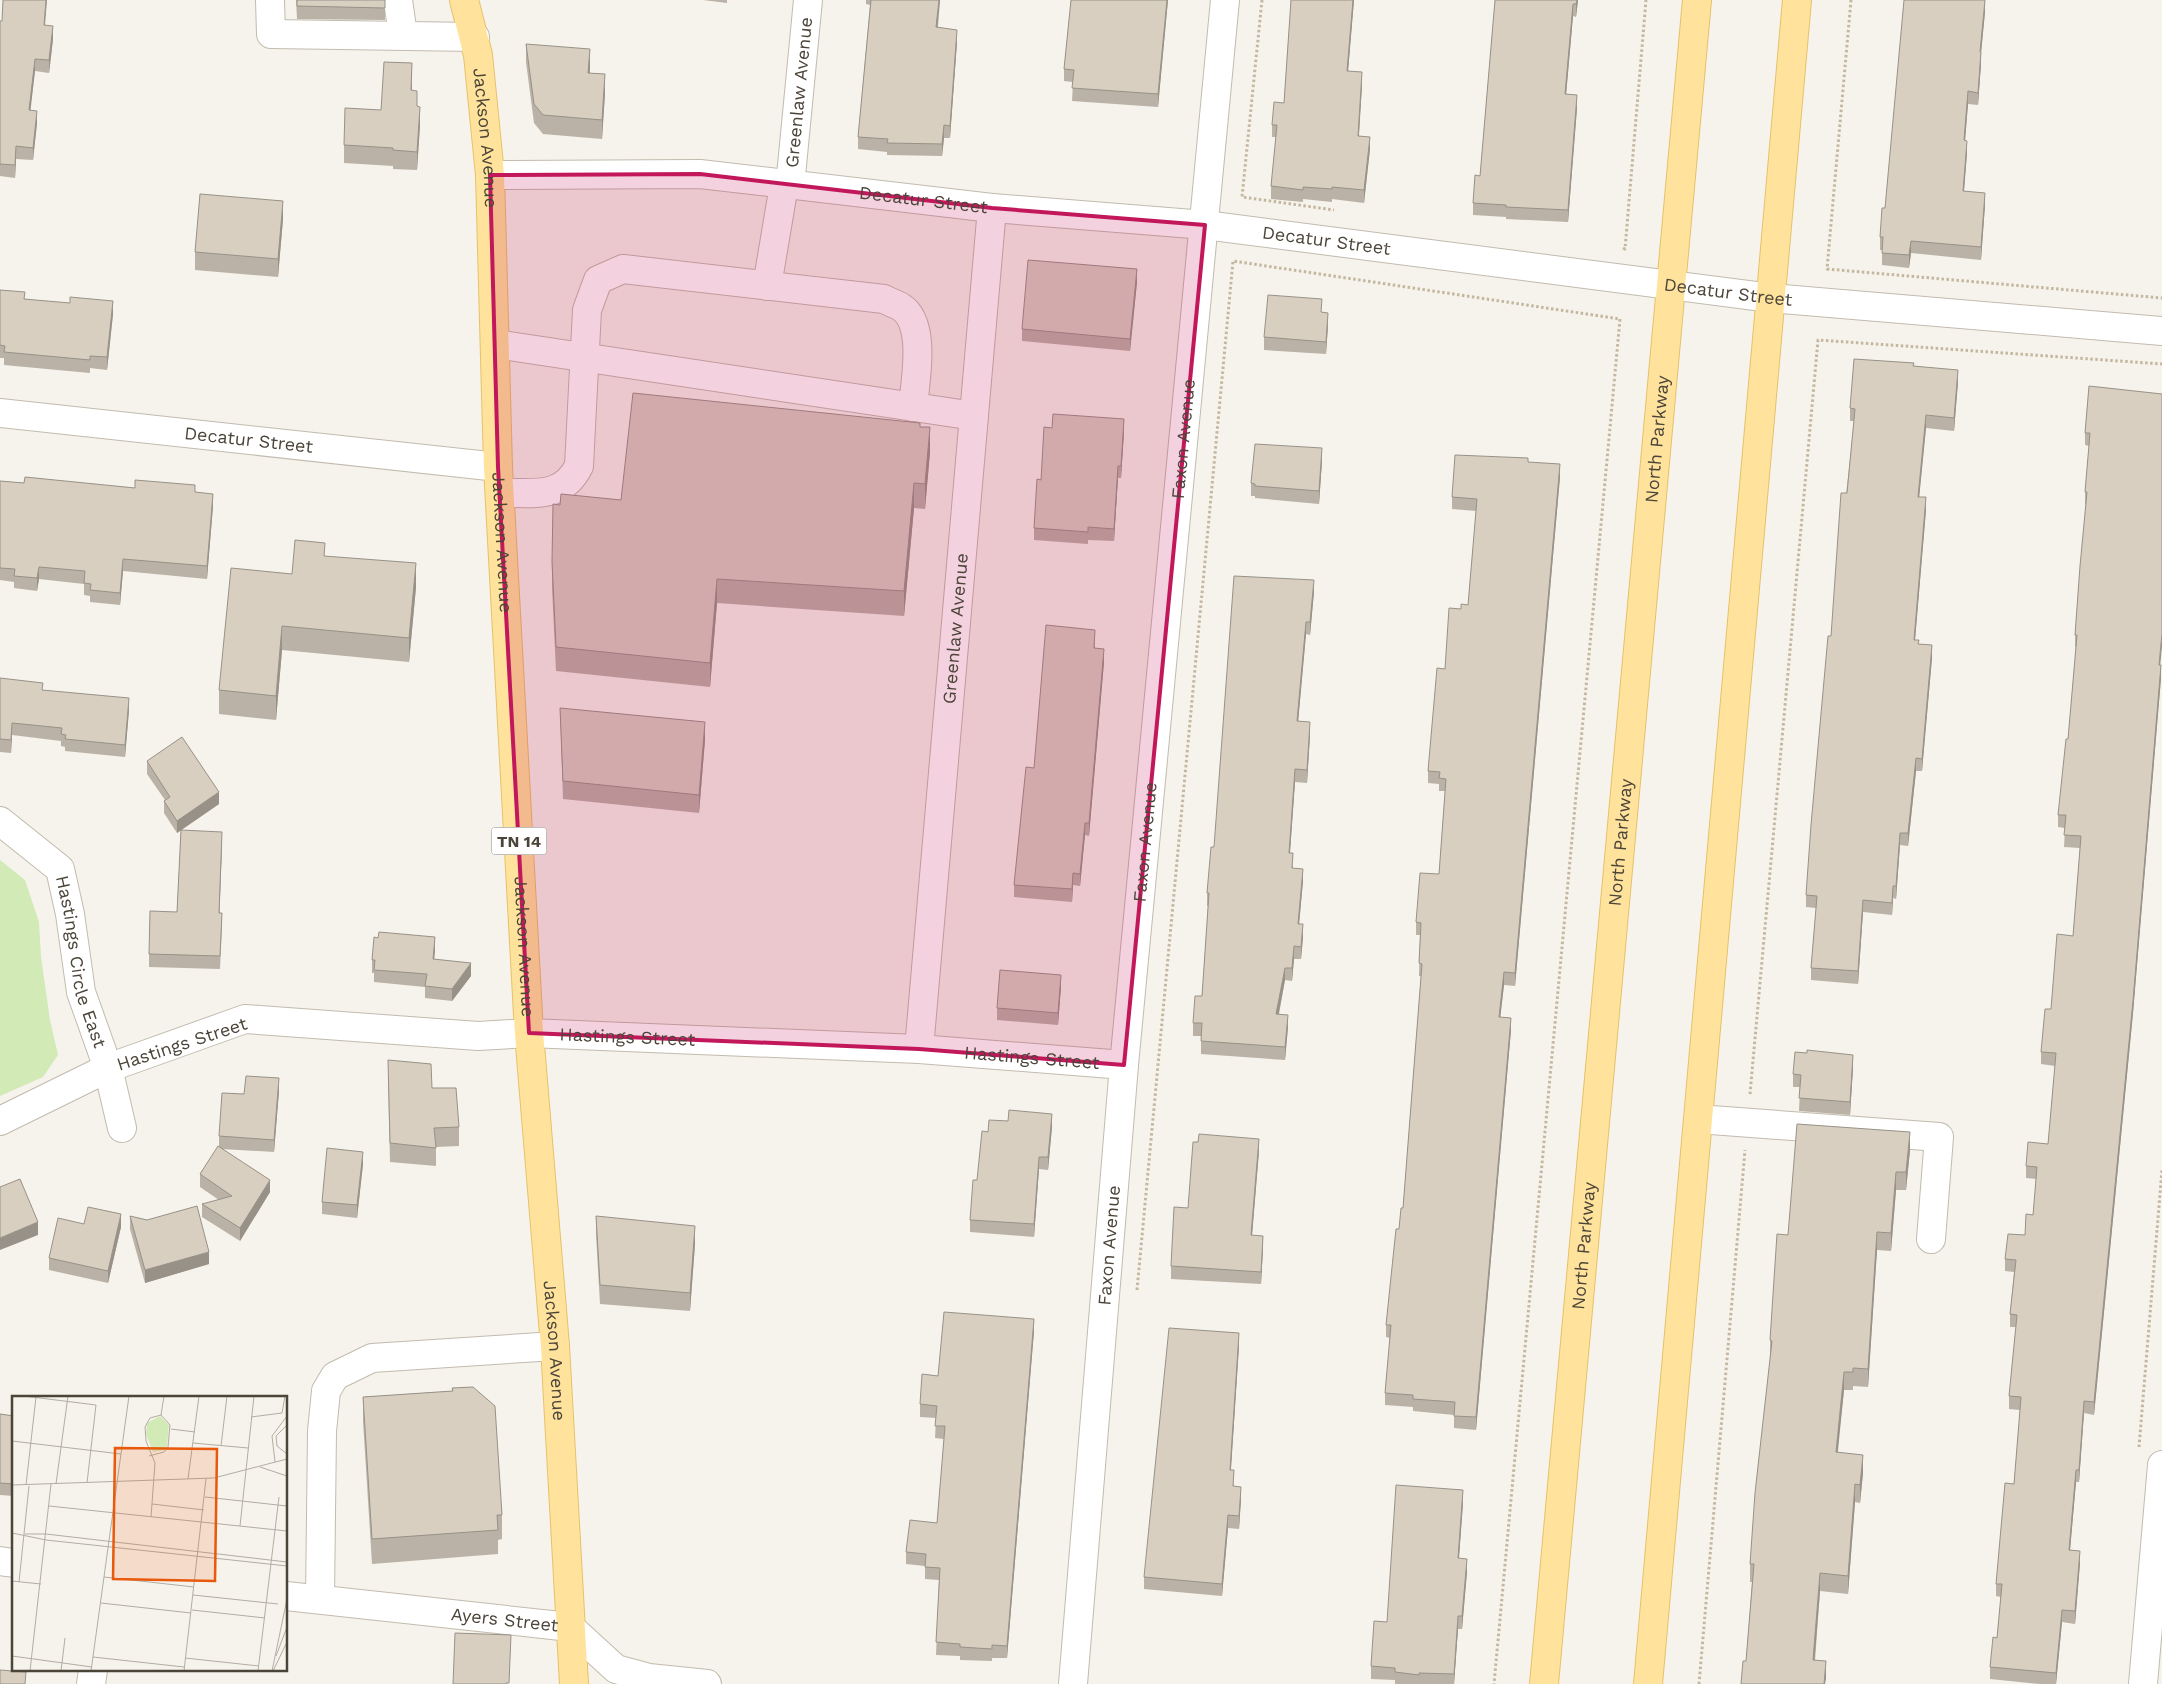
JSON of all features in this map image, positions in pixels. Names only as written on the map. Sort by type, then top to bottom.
[{"type":"main road","name":"Jackson Avenue","points":[[464,0],[475,37],[490,175],[499,480],[529,1033],[555,1346],[574,1684]]},
{"type":"main road","name":"North Parkway","points":[[1544,1684],[1697,0]]},
{"type":"main road","points":[[1648,1684],[1797,0]]},
{"type":"street","points":[[270,0],[271,34],[475,37]]},
{"type":"street","points":[[398,0],[403,35]]},
{"type":"street","name":"Greenlaw Avenue","points":[[767,286],[787,185],[808,0]]},
{"type":"street","name":"Faxon Avenue","points":[[1073,1684],[1124,1065],[1205,226],[1224,0]]},
{"type":"street","name":"Decatur Street","points":[[490,175],[700,174],[992,208],[1205,226],[1770,298],[2162,331]]},
{"type":"street","name":"Greenlaw Avenue","points":[[919,1049],[992,208]]},
{"type":"street","name":"Decatur Street","points":[[0,413],[499,480],[545,492],[561,489],[572,479],[579,466],[587,310],[598,280],[623,269],[884,299],[902,308],[912,320],[918,341],[912,407]]},
{"type":"street","points":[[495,344],[974,416]]},
{"type":"street","name":"Hastings Circle East","points":[[0,821],[60,868],[70,914],[81,992],[108,1068],[122,1128]]},
{"type":"street","name":"Hastings Street","points":[[0,1121],[108,1068],[245,1019],[478,1036],[529,1033],[919,1049],[1124,1065]]},
{"type":"street","points":[[1698,1118],[1938,1137],[1931,1239]]},
{"type":"street","points":[[320,1599],[322,1431],[326,1392],[335,1376],[372,1358],[555,1346]]},
{"type":"street","points":[[2143,1684],[2150,1461]]},
{"type":"street","name":"Ayers Street","points":[[288,1596],[570,1627],[616,1669],[649,1678],[708,1684]]},
{"type":"path","points":[[1262,0],[1242,197],[1340,210]]},
{"type":"path","points":[[1615,247],[1625,249],[1646,0]]},
{"type":"path","points":[[1851,0],[1827,269],[2162,298]]},
{"type":"path","points":[[1137,1296],[1233,261],[1620,319],[1494,1684]]},
{"type":"path","points":[[1699,1684],[1818,340],[2162,364]]},
{"type":"path","points":[[2150,1461],[2162,1170]]},
{"type":"highlighted area","points":[[700,174],[992,208],[1205,225],[1124,1065],[919,1049],[529,1033],[498,467],[490,175]]},
{"type":"green space","points":[[0,860],[25,880],[39,922],[41,957],[50,1020],[58,1055],[43,1077],[0,1096]]},
{"type":"building","points":[[3,0],[46,0],[44,25],[53,26],[49,60],[35,59],[29,110],[37,111],[33,148],[16,146],[15,165],[0,164],[0,21],[2,21]]},
{"type":"building","points":[[297,0],[385,0],[385,8],[297,6]]},
{"type":"building","points":[[871,0],[939,0],[936,27],[957,30],[950,126],[944,125],[942,144],[887,143],[888,139],[858,137]]},
{"type":"building","points":[[1071,0],[1167,0],[1158,94],[1072,88],[1074,70],[1064,69]]},
{"type":"building","points":[[1291,0],[1353,0],[1347,71],[1362,72],[1358,136],[1370,137],[1364,190],[1303,187],[1303,190],[1271,186],[1277,125],[1272,125],[1274,102],[1284,103]]},
{"type":"building","points":[[1495,0],[1577,0],[1576,4],[1573,4],[1565,94],[1577,95],[1568,210],[1506,207],[1506,205],[1473,203],[1475,175],[1480,176]]},
{"type":"building","points":[[1904,0],[1985,0],[1978,93],[1968,91],[1964,140],[1967,141],[1963,191],[1985,193],[1981,247],[1911,241],[1909,255],[1882,253],[1883,237],[1880,237],[1882,208],[1885,208]]},
{"type":"building","points":[[526,44],[590,49],[588,73],[605,74],[602,120],[543,115],[534,104]]},
{"type":"building","points":[[384,62],[412,63],[411,90],[417,91],[417,106],[420,107],[417,152],[393,150],[393,148],[344,145],[345,108],[381,110]]},
{"type":"building","points":[[200,194],[283,201],[278,259],[195,252]]},
{"type":"building","points":[[1028,260],[1137,269],[1130,339],[1022,329]]},
{"type":"building","points":[[0,290],[25,292],[24,299],[70,303],[70,297],[113,301],[107,357],[90,356],[90,360],[4,352],[5,346],[0,345]]},
{"type":"building","points":[[1268,295],[1322,299],[1321,312],[1328,313],[1326,342],[1264,337]]},
{"type":"building","points":[[1854,359],[1914,363],[1913,366],[1958,370],[1954,418],[1926,415],[1918,497],[1926,497],[1914,640],[1919,640],[1918,644],[1932,645],[1922,759],[1916,758],[1908,833],[1900,833],[1896,886],[1893,886],[1892,903],[1863,900],[1858,971],[1811,968],[1817,896],[1806,895],[1828,636],[1831,636],[1841,493],[1847,493],[1855,409],[1850,408]]},
{"type":"building","points":[[2089,386],[2162,394],[2162,633],[2159,665],[2161,665],[2133,1001],[2094,1402],[2084,1401],[2079,1470],[2076,1470],[2069,1550],[2080,1551],[2075,1611],[2062,1610],[2056,1673],[1990,1667],[1993,1637],[1997,1638],[2002,1584],[1996,1584],[2005,1483],[2014,1484],[2021,1397],[2009,1396],[2017,1315],[2010,1314],[2016,1260],[2005,1259],[2008,1234],[2025,1235],[2026,1214],[2033,1215],[2037,1167],[2026,1166],[2028,1142],[2048,1144],[2056,1053],[2041,1052],[2045,1009],[2051,1009],[2057,934],[2073,936],[2081,836],[2064,835],[2066,815],[2058,815],[2066,739],[2068,739],[2077,635],[2075,635],[2090,433],[2085,433]]},
{"type":"building","points":[[633,393],[920,423],[920,427],[930,427],[925,484],[914,483],[904,591],[717,579],[710,663],[556,647],[552,562],[553,504],[560,505],[561,494],[621,500]]},
{"type":"building","points":[[1053,414],[1124,419],[1121,466],[1118,466],[1114,529],[1088,527],[1088,532],[1034,528],[1037,479],[1041,480],[1044,427],[1052,428]]},
{"type":"building","points":[[1255,444],[1322,448],[1319,491],[1255,486],[1255,484],[1251,483]]},
{"type":"building","points":[[1455,455],[1528,458],[1528,462],[1560,464],[1515,973],[1504,972],[1499,1017],[1511,1018],[1476,1417],[1454,1416],[1455,1402],[1413,1399],[1413,1395],[1385,1393],[1391,1325],[1386,1325],[1396,1229],[1399,1229],[1401,1208],[1403,1208],[1422,964],[1419,963],[1421,923],[1416,922],[1420,873],[1439,874],[1446,779],[1439,778],[1440,772],[1428,771],[1437,668],[1445,669],[1449,608],[1461,609],[1461,604],[1468,605],[1477,499],[1452,497]]},
{"type":"building","points":[[25,477],[135,488],[135,480],[195,485],[195,492],[213,494],[207,566],[123,559],[120,593],[90,590],[91,584],[84,583],[85,571],[39,567],[37,578],[14,576],[15,569],[0,568],[0,481],[24,483]]},
{"type":"building","points":[[295,540],[325,543],[324,556],[416,563],[409,638],[282,626],[276,696],[219,690],[231,568],[292,574]]},
{"type":"building","points":[[1234,576],[1314,580],[1310,622],[1306,622],[1297,721],[1310,722],[1307,770],[1295,769],[1289,853],[1293,853],[1292,868],[1303,869],[1298,924],[1303,924],[1301,947],[1294,946],[1292,968],[1285,968],[1276,1014],[1288,1015],[1285,1047],[1201,1041],[1202,1023],[1193,1023],[1195,996],[1202,996],[1209,893],[1207,893],[1211,847],[1214,847]]},
{"type":"building","points":[[1046,625],[1095,630],[1094,648],[1104,649],[1089,823],[1085,823],[1080,874],[1073,873],[1072,889],[1014,885],[1026,767],[1034,768]]},
{"type":"building","points":[[0,678],[43,683],[42,690],[129,698],[125,745],[65,739],[66,735],[61,734],[62,728],[12,723],[11,740],[0,739]]},
{"type":"building","points":[[560,708],[705,722],[699,795],[563,781]]},
{"type":"building","points":[[182,737],[219,792],[177,821],[164,801],[170,797],[147,761]]},
{"type":"building","points":[[181,830],[222,832],[219,913],[222,913],[220,956],[149,954],[150,911],[177,912]]},
{"type":"building","points":[[379,932],[435,937],[433,959],[471,963],[452,989],[425,986],[427,974],[374,970],[375,960],[372,960],[374,937],[378,938]]},
{"type":"building","points":[[1000,970],[1061,975],[1058,1013],[997,1008]]},
{"type":"building","points":[[1807,1050],[1853,1055],[1850,1102],[1799,1098],[1801,1075],[1793,1074],[1795,1052],[1807,1053]]},
{"type":"building","points":[[388,1060],[431,1064],[432,1088],[456,1088],[459,1127],[434,1128],[436,1148],[390,1143]]},
{"type":"building","points":[[246,1076],[279,1078],[274,1140],[219,1136],[222,1093],[244,1094]]},
{"type":"building","points":[[1009,1110],[1052,1114],[1048,1157],[1039,1157],[1034,1224],[970,1220],[973,1180],[977,1180],[982,1131],[988,1132],[989,1120],[1008,1121]]},
{"type":"building","points":[[1797,1124],[1910,1132],[1906,1172],[1896,1172],[1891,1233],[1877,1232],[1868,1369],[1853,1368],[1853,1372],[1844,1372],[1836,1452],[1863,1455],[1860,1485],[1855,1484],[1848,1576],[1820,1573],[1813,1660],[1826,1661],[1824,1684],[1741,1684],[1743,1661],[1746,1661],[1754,1564],[1750,1564],[1755,1493],[1772,1341],[1770,1340],[1777,1234],[1788,1235]]},
{"type":"building","points":[[1199,1134],[1259,1139],[1251,1235],[1263,1236],[1261,1272],[1171,1266],[1174,1207],[1188,1208],[1193,1142],[1198,1142]]},
{"type":"building","points":[[218,1146],[270,1180],[240,1228],[202,1204],[232,1196],[200,1174]]},
{"type":"building","points":[[327,1148],[363,1152],[357,1205],[322,1202]]},
{"type":"building","points":[[20,1179],[38,1222],[0,1238],[0,1187]]},
{"type":"building","points":[[197,1206],[209,1252],[145,1270],[130,1216],[147,1220]]},
{"type":"building","points":[[88,1207],[121,1214],[108,1271],[49,1258],[58,1218],[84,1224]]},
{"type":"building","points":[[596,1216],[695,1226],[690,1293],[600,1285]]},
{"type":"building","points":[[944,1312],[1034,1319],[1007,1646],[992,1645],[992,1649],[960,1647],[960,1644],[936,1642],[940,1568],[925,1567],[926,1554],[906,1552],[910,1520],[937,1523],[945,1426],[935,1426],[937,1406],[920,1404],[922,1374],[938,1376]]},
{"type":"building","points":[[1169,1328],[1239,1333],[1230,1470],[1234,1470],[1233,1486],[1241,1487],[1239,1516],[1228,1515],[1222,1584],[1144,1577]]},
{"type":"building","points":[[473,1387],[495,1406],[502,1515],[497,1515],[498,1530],[372,1539],[363,1397],[453,1391],[452,1388]]},
{"type":"building","points":[[0,1414],[12,1416],[12,1484],[0,1483]]},
{"type":"building","points":[[1396,1485],[1463,1490],[1458,1558],[1467,1559],[1462,1616],[1458,1616],[1454,1674],[1419,1673],[1419,1675],[1395,1672],[1395,1668],[1371,1666],[1374,1621],[1387,1622]]},
{"type":"building","points":[[455,1633],[511,1635],[509,1683],[453,1684]]},
{"type":"building","points":[[0,1670],[26,1672],[25,1684],[0,1684]]}]
